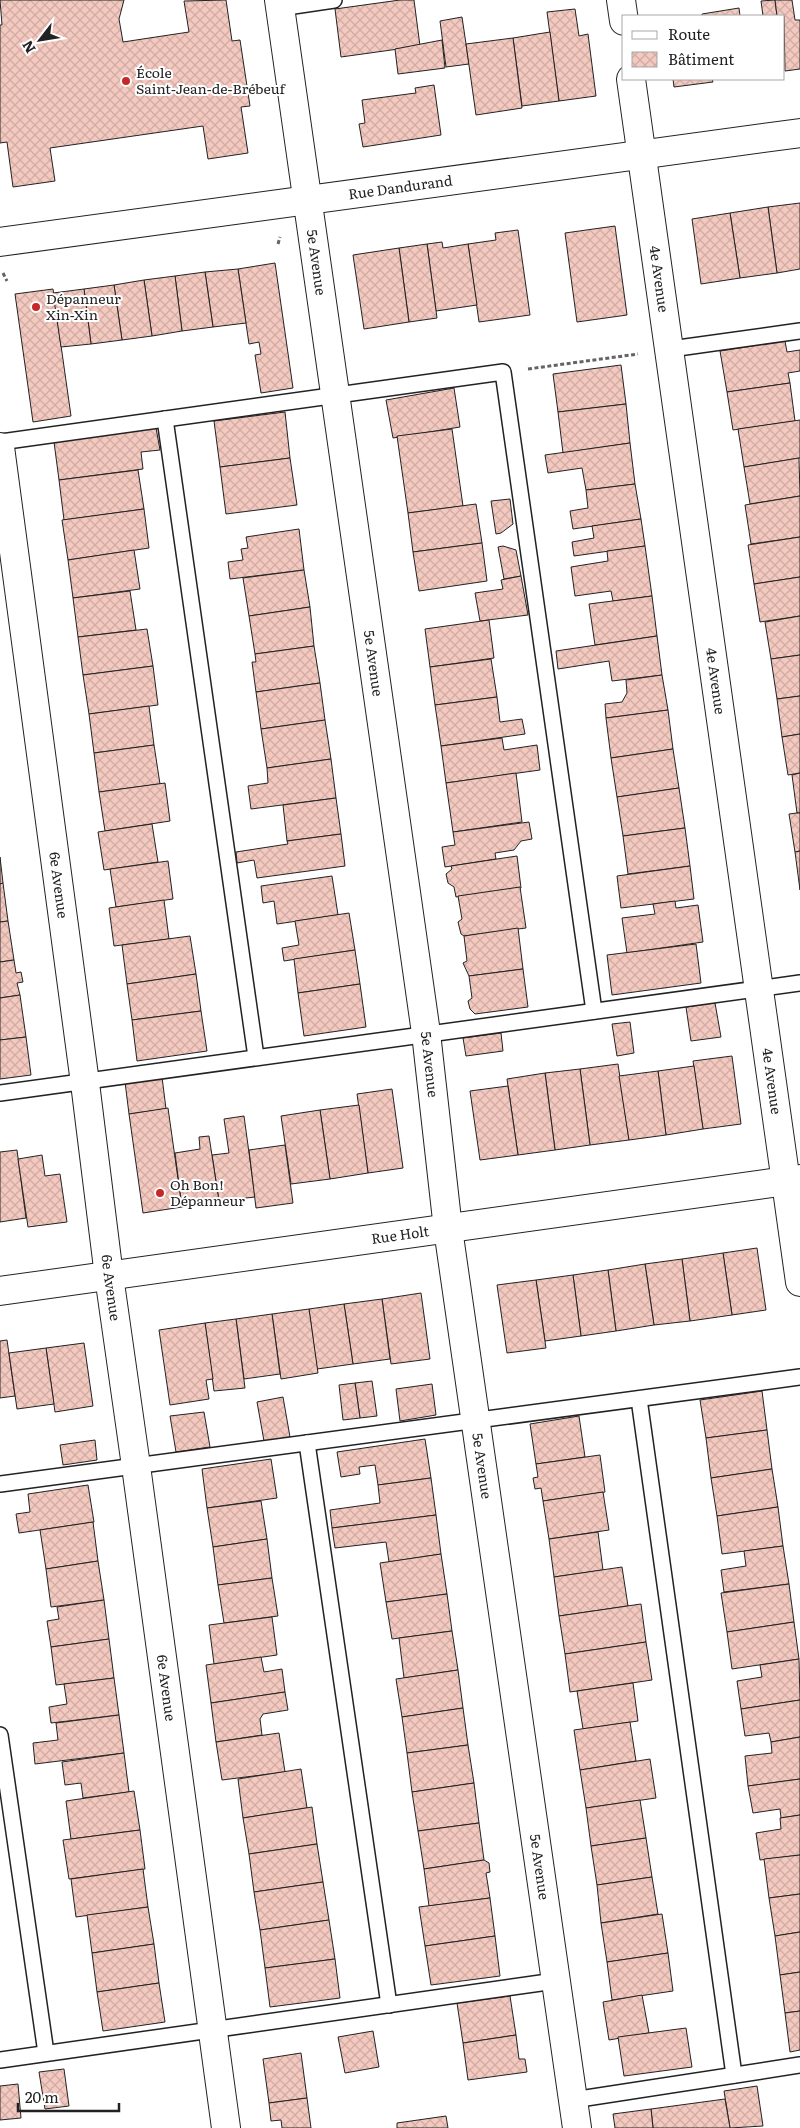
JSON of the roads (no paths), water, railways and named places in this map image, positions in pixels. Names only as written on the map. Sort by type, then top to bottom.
[{"type":"street","points":[[621,0],[623,15]]},
{"type":"street","name":"5e Avenue","points":[[279,4],[426,1033],[448,1229],[477,1420],[577,2128]]},
{"type":"street","name":"4e Avenue","points":[[631,80],[671,349],[759,989],[793,1180],[800,1282]]},
{"type":"street","name":"Rue Dandurand","points":[[0,242],[800,133]]},
{"type":"street","name":"6e Avenue","points":[[0,446],[109,1276],[226,2128]]},
{"type":"street","name":"Rue Holt","points":[[0,1291],[793,1180]]},
{"type":"lane","points":[[279,4],[334,0]]},
{"type":"lane","points":[[671,349],[800,331]]},
{"type":"lane","points":[[0,442],[503,372],[594,1011]]},
{"type":"lane","points":[[165,419],[256,1058]]},
{"type":"lane","points":[[0,1093],[85,1083],[426,1033],[800,983]]},
{"type":"lane","points":[[0,1484],[800,1377]]},
{"type":"lane","points":[[639,1399],[734,2075]]},
{"type":"lane","points":[[307,1443],[389,2005]]},
{"type":"lane","points":[[0,1735],[46,2053]]},
{"type":"lane","points":[[0,2060],[555,1982]]},
{"type":"lane","points":[[573,2100],[800,2065]]},
{"type":"place","name":"École Saint-Jean-de-Brébeuf","points":[[126,81]]},
{"type":"place","name":"Dépanneur Xin-Xin","points":[[36,307]]},
{"type":"place","name":"Oh Bon! Dépanneur","points":[[160,1193]]}]
